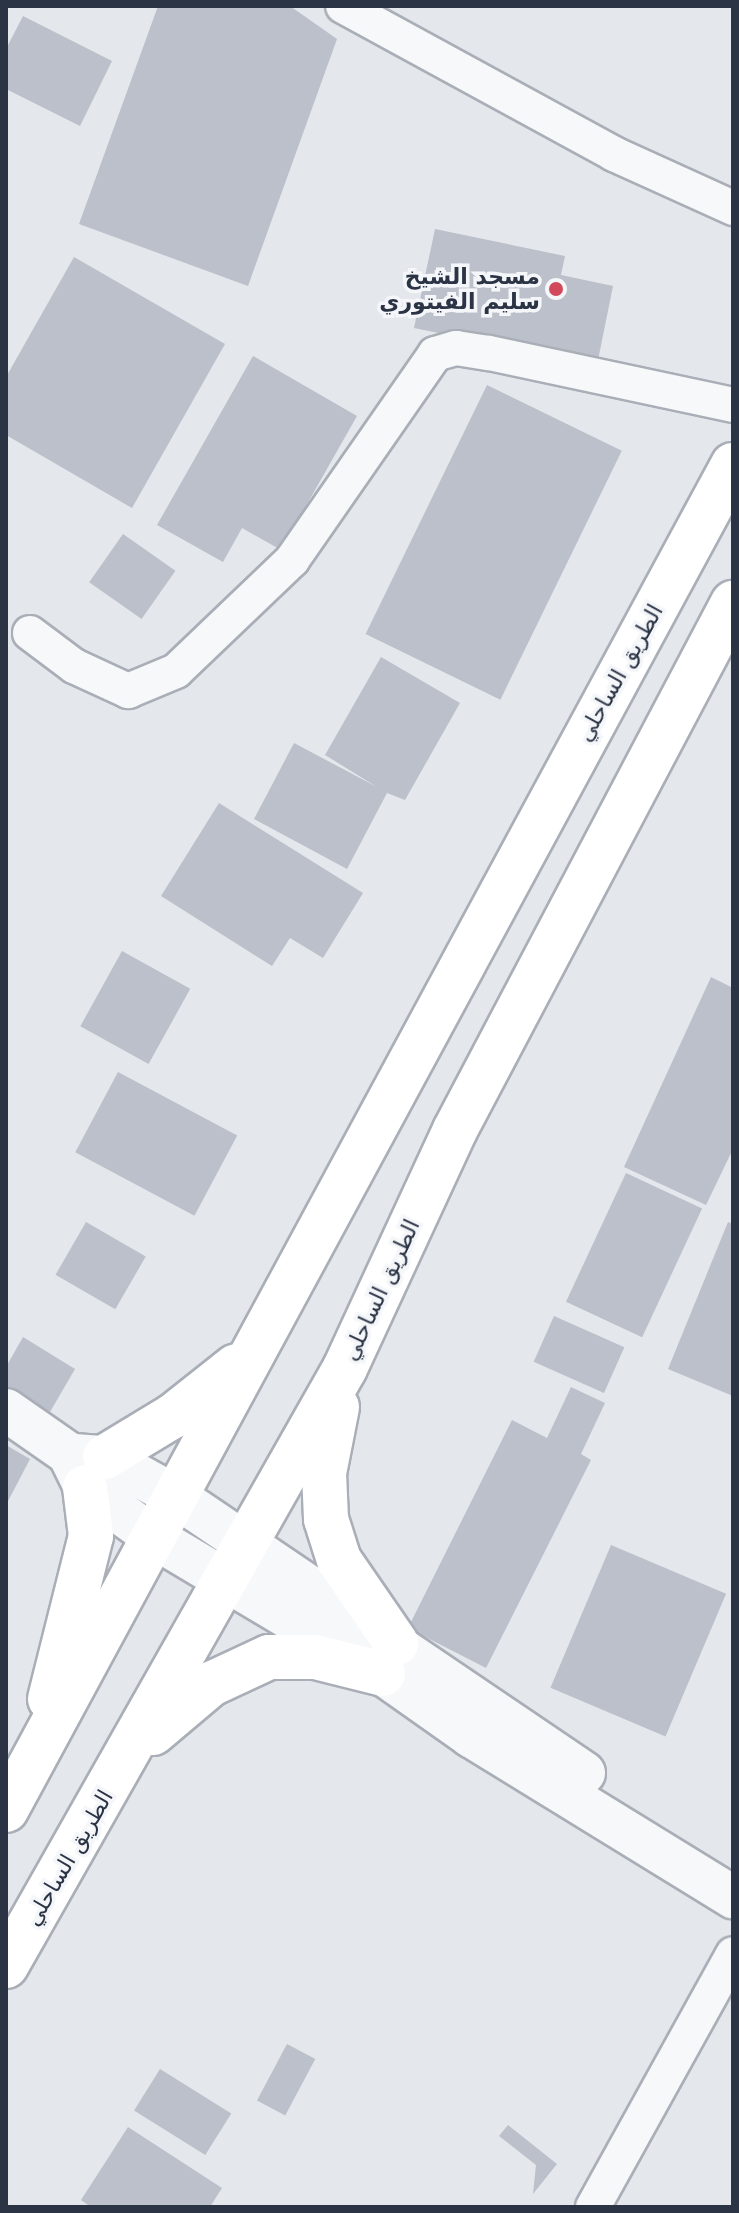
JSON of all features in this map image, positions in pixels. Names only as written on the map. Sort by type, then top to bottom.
[{"type":"highway","name":"الطريق الساحلي","points":[[6,1810],[733,465]]},
{"type":"highway","name":"الطريق الساحلي","points":[[6,1966],[130,1753],[345,1368],[455,1130],[733,603]]},
{"type":"highway","points":[[44,1739],[56,1658],[91,1536],[86,1466],[173,1416],[250,1354]]},
{"type":"highway","points":[[130,1753],[211,1684],[269,1657],[389,1658],[339,1560],[326,1519],[324,1473],[345,1368]]},
{"type":"street","points":[[343,6],[614,154],[733,208]]},
{"type":"street","points":[[30,633],[74,666],[128,691],[176,671],[292,560],[435,354],[456,348],[489,353],[733,405]]},
{"type":"street","points":[[6,1410],[86,1466],[155,1538],[235,1562],[733,1872]]},
{"type":"street","points":[[86,1466],[175,1496],[235,1562]]},
{"type":"street","points":[[389,1658],[471,1736],[733,1897]]},
{"type":"street","points":[[593,2207],[733,1954]]},
{"type":"building","points":[[158,6],[290,6],[337,39],[248,286],[79,224]]},
{"type":"building","points":[[23,16],[112,61],[80,126],[6,89],[6,49]]},
{"type":"building","points":[[435,229],[565,256],[561,275],[613,286],[597,365],[414,328]]},
{"type":"building","points":[[74,257],[225,344],[132,508],[6,435],[6,377]]},
{"type":"building","points":[[253,356],[357,416],[281,550],[242,528],[223,562],[157,525]]},
{"type":"building","points":[[487,385],[622,451],[500,700],[366,634]]},
{"type":"building","points":[[123,534],[175,571],[142,619],[89,582]]},
{"type":"building","points":[[381,657],[460,703],[405,800],[387,793],[347,869],[254,819],[294,743],[377,787],[325,755]]},
{"type":"building","points":[[219,803],[363,893],[323,958],[290,938],[272,966],[161,896]]},
{"type":"building","points":[[122,951],[190,989],[149,1064],[80,1026]]},
{"type":"building","points":[[711,977],[733,988],[733,1149],[706,1205],[624,1167]]},
{"type":"building","points":[[118,1072],[237,1135],[194,1216],[75,1152]]},
{"type":"building","points":[[626,1173],[702,1208],[642,1337],[566,1302]]},
{"type":"building","points":[[86,1222],[146,1256],[115,1309],[56,1275]]},
{"type":"building","points":[[728,1222],[733,1224],[733,1396],[668,1369]]},
{"type":"building","points":[[554,1316],[624,1347],[604,1393],[534,1362]]},
{"type":"building","points":[[23,1337],[75,1369],[43,1424],[6,1398],[6,1367]]},
{"type":"building","points":[[571,1387],[605,1403],[581,1454],[591,1460],[486,1668],[408,1628],[512,1420],[547,1438]]},
{"type":"building","points":[[6,1445],[30,1459],[6,1505]]},
{"type":"building","points":[[611,1545],[726,1594],[665,1737],[550,1688]]},
{"type":"building","points":[[287,2044],[315,2059],[285,2116],[257,2101]]},
{"type":"building","points":[[160,2069],[231,2114],[205,2155],[134,2111]]},
{"type":"building","points":[[508,2125],[557,2164],[533,2194],[536,2165],[499,2136]]},
{"type":"building","points":[[128,2127],[222,2188],[210,2207],[91,2207],[81,2200]]},
{"type":"place","name":"مسجد الشيخ سليم الفيتوري","points":[[556,289]]}]
